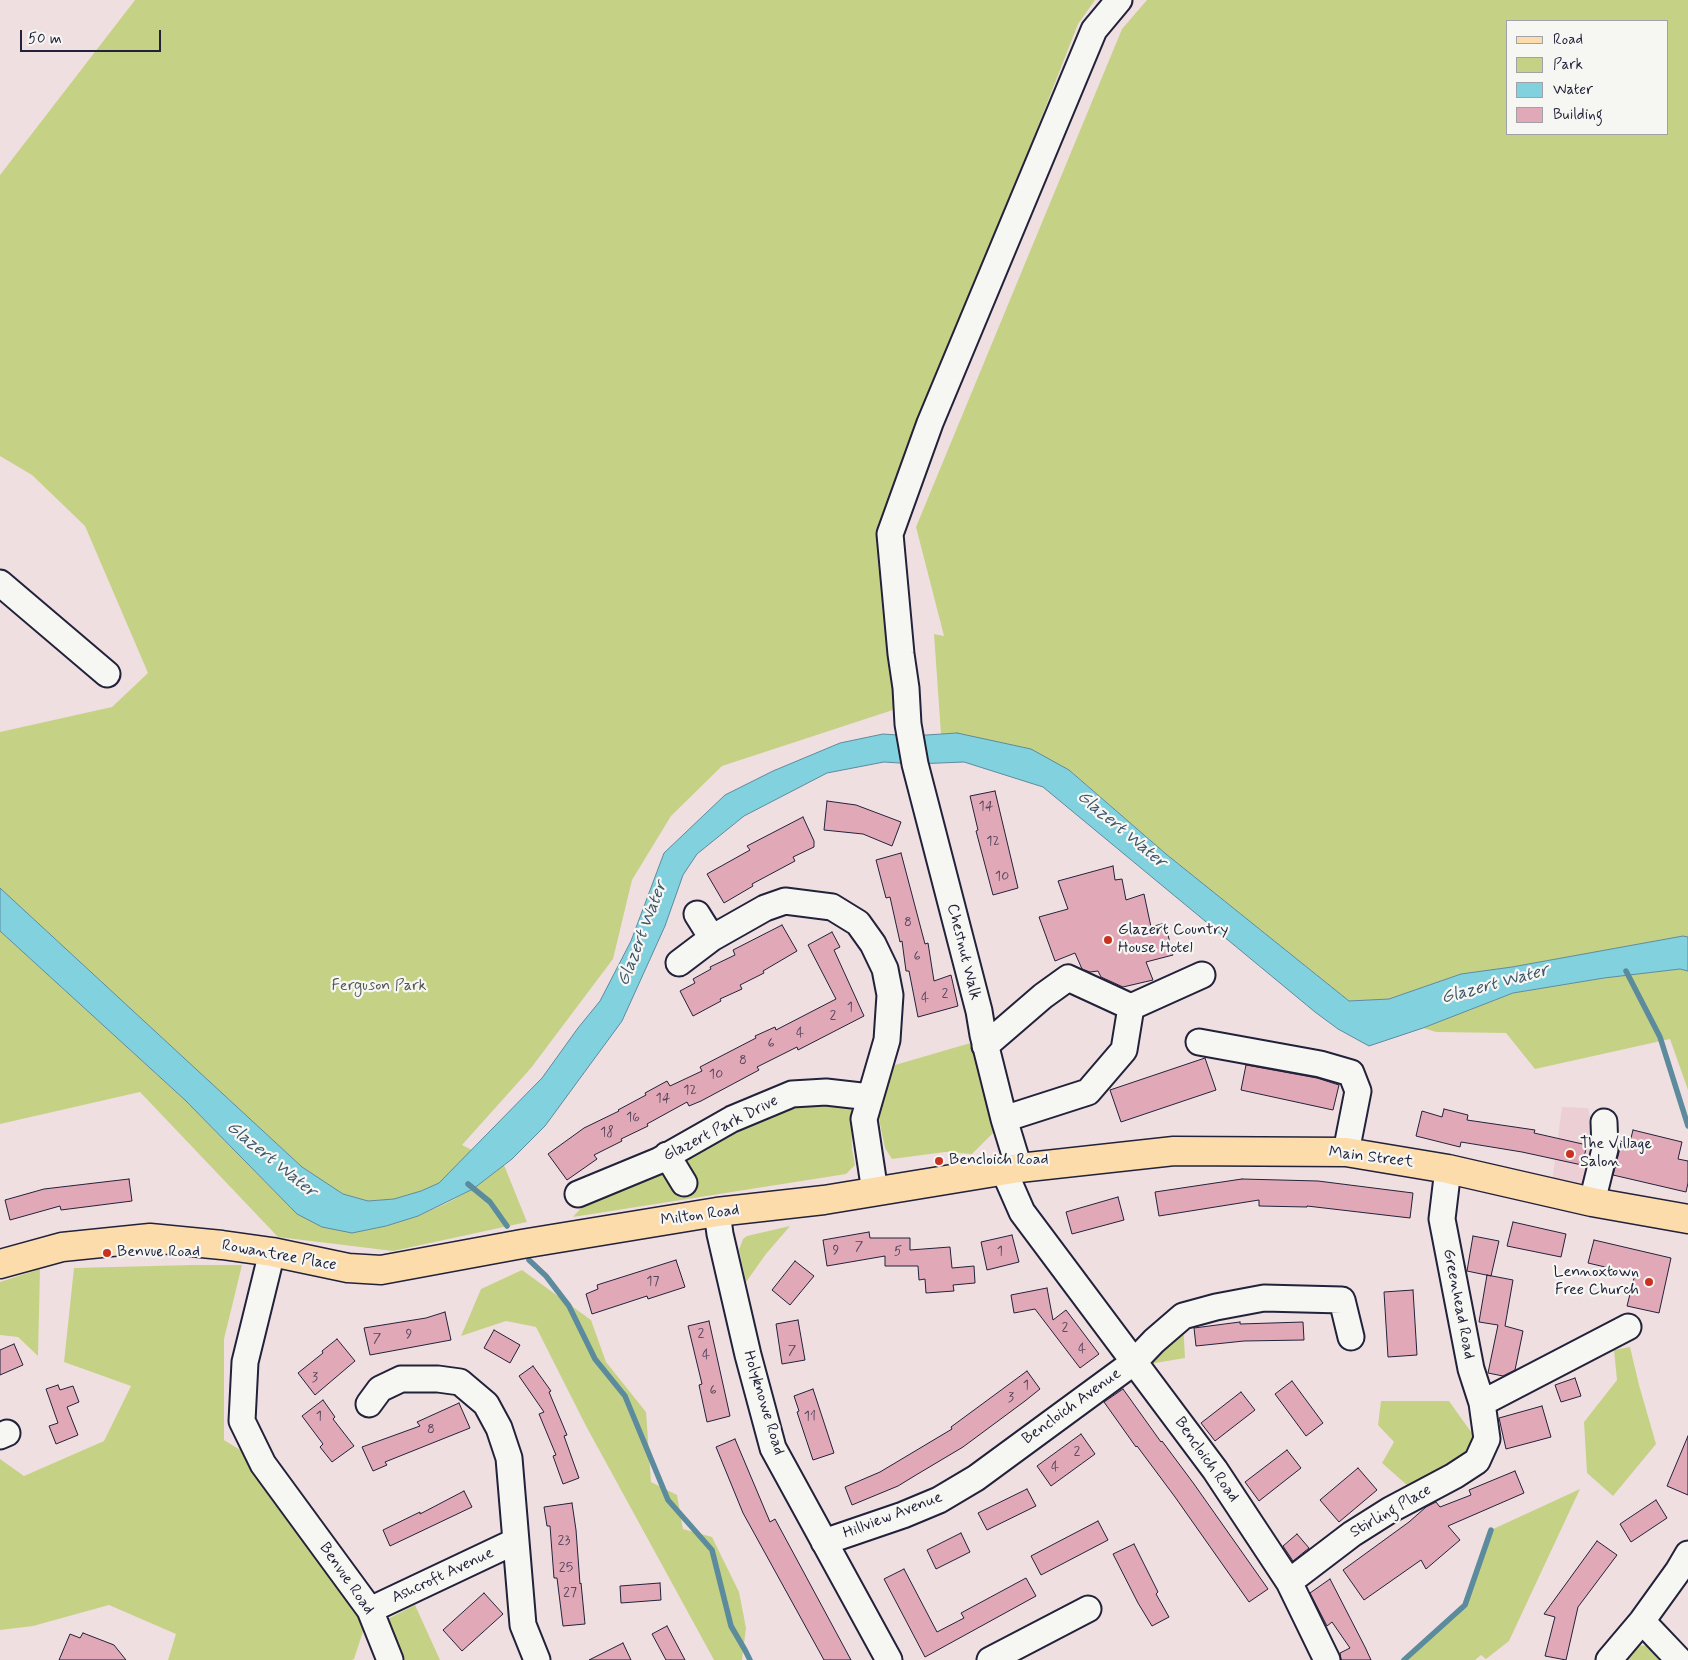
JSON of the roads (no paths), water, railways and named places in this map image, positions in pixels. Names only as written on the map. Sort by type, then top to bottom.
[{"type":"main road","name":"Main Street","points":[[1011,1169],[1174,1150],[1346,1152],[1448,1169],[1592,1202],[1688,1219]]},
{"type":"main road","name":"Milton Road","points":[[381,1270],[522,1244],[717,1212],[875,1192],[1011,1169]]},
{"type":"main road","name":"Rowantree Place","points":[[0,1264],[62,1247],[150,1238],[222,1245],[272,1252],[348,1268],[381,1270]]},
{"type":"street","name":"Chestnut Walk","points":[[1011,1169],[1004,1119],[915,764],[901,654],[890,534],[930,423],[1094,30],[1119,0]]},
{"type":"street","points":[[0,583],[85,643],[106,674]]},
{"type":"street","points":[[679,963],[712,938],[765,908],[785,902],[832,906],[858,923],[873,944],[886,969],[890,995],[887,1040],[864,1119],[875,1192]]},
{"type":"street","points":[[697,914],[712,938]]},
{"type":"street","points":[[985,1046],[1043,996],[1068,978],[1132,1007],[1202,975]]},
{"type":"street","points":[[1004,1119],[1088,1092],[1124,1050],[1132,1007]]},
{"type":"street","points":[[1199,1042],[1320,1064],[1351,1073],[1358,1091],[1346,1152]]},
{"type":"street","name":"Glazert Park Drive","points":[[578,1194],[667,1155],[732,1120],[792,1094],[826,1092],[870,1097]]},
{"type":"street","points":[[1592,1202],[1605,1149],[1604,1122]]},
{"type":"street","points":[[667,1155],[684,1183]]},
{"type":"street","name":"Bencloich Road","points":[[1011,1169],[1022,1212],[1215,1470],[1289,1582],[1327,1660]]},
{"type":"street","name":"Greenhead Road","points":[[1448,1169],[1442,1219],[1471,1369],[1482,1403],[1487,1439]]},
{"type":"street","name":"Holyknowe Road","points":[[717,1212],[720,1234],[748,1355],[774,1448],[889,1660]]},
{"type":"street","name":"Benvue Road","points":[[272,1252],[244,1362],[242,1421],[263,1464],[370,1610],[390,1660]]},
{"type":"street","name":"Bencloich Avenue","points":[[1011,1453],[1134,1362],[1154,1341],[1183,1316],[1216,1307],[1264,1298],[1342,1300],[1351,1337]]},
{"type":"street","points":[[1482,1403],[1628,1327]]},
{"type":"street","name":"Ashcroft Avenue","points":[[368,1404],[380,1388],[401,1379],[438,1378],[460,1382],[486,1404],[499,1428],[509,1458],[523,1625],[537,1660]]},
{"type":"street","name":"Stirling Place","points":[[1289,1582],[1352,1534],[1390,1510],[1454,1476],[1477,1461],[1487,1439]]},
{"type":"street","name":"Hillview Avenue","points":[[824,1542],[903,1515],[939,1500],[976,1478],[1011,1453]]},
{"type":"street","name":"Ashcroft Avenue","points":[[370,1610],[516,1541]]},
{"type":"street","points":[[1610,1660],[1642,1621],[1688,1554]]},
{"type":"street","points":[[990,1660],[1088,1608]]},
{"type":"street","points":[[1642,1621],[1679,1660]]},
{"type":"water","name":"Glazert Water","points":[[957,733],[1031,749],[1069,770],[1166,854],[1349,1001],[1389,999],[1461,974],[1512,967],[1683,936],[1688,937],[1688,971],[1680,969],[1604,978],[1513,993],[1423,1028],[1369,1046],[1338,1029],[1315,1012],[1043,787],[964,762],[915,764],[884,762],[827,773],[744,816],[697,854],[683,875],[665,926],[622,1021],[545,1126],[512,1159],[473,1189],[418,1216],[386,1226],[352,1233],[322,1227],[297,1214],[185,1100],[0,931],[0,888],[302,1167],[343,1194],[368,1201],[394,1199],[421,1191],[439,1183],[542,1078],[600,1001],[631,941],[664,853],[725,795],[773,771],[840,743],[883,734],[911,736]]},
{"type":"waterway","points":[[1626,971],[1660,1037],[1688,1126]]},
{"type":"waterway","points":[[468,1184],[490,1202],[507,1226]]},
{"type":"waterway","points":[[529,1260],[546,1276],[569,1306],[595,1359],[625,1396],[668,1500],[712,1550],[731,1626],[750,1660]]},
{"type":"waterway","points":[[1404,1660],[1465,1605],[1491,1530]]},
{"type":"place","name":"Glazert Country House Hotel","points":[[1108,940]]},
{"type":"place","name":"The Village Salon","points":[[1570,1154]]},
{"type":"place","name":"Bencloich Road","points":[[939,1161]]},
{"type":"place","name":"Benvue Road","points":[[107,1253]]},
{"type":"place","name":"Lennoxtown Free Church","points":[[1649,1282]]},
{"type":"park label","name":"Ferguson Park","points":[[379,987]]}]
